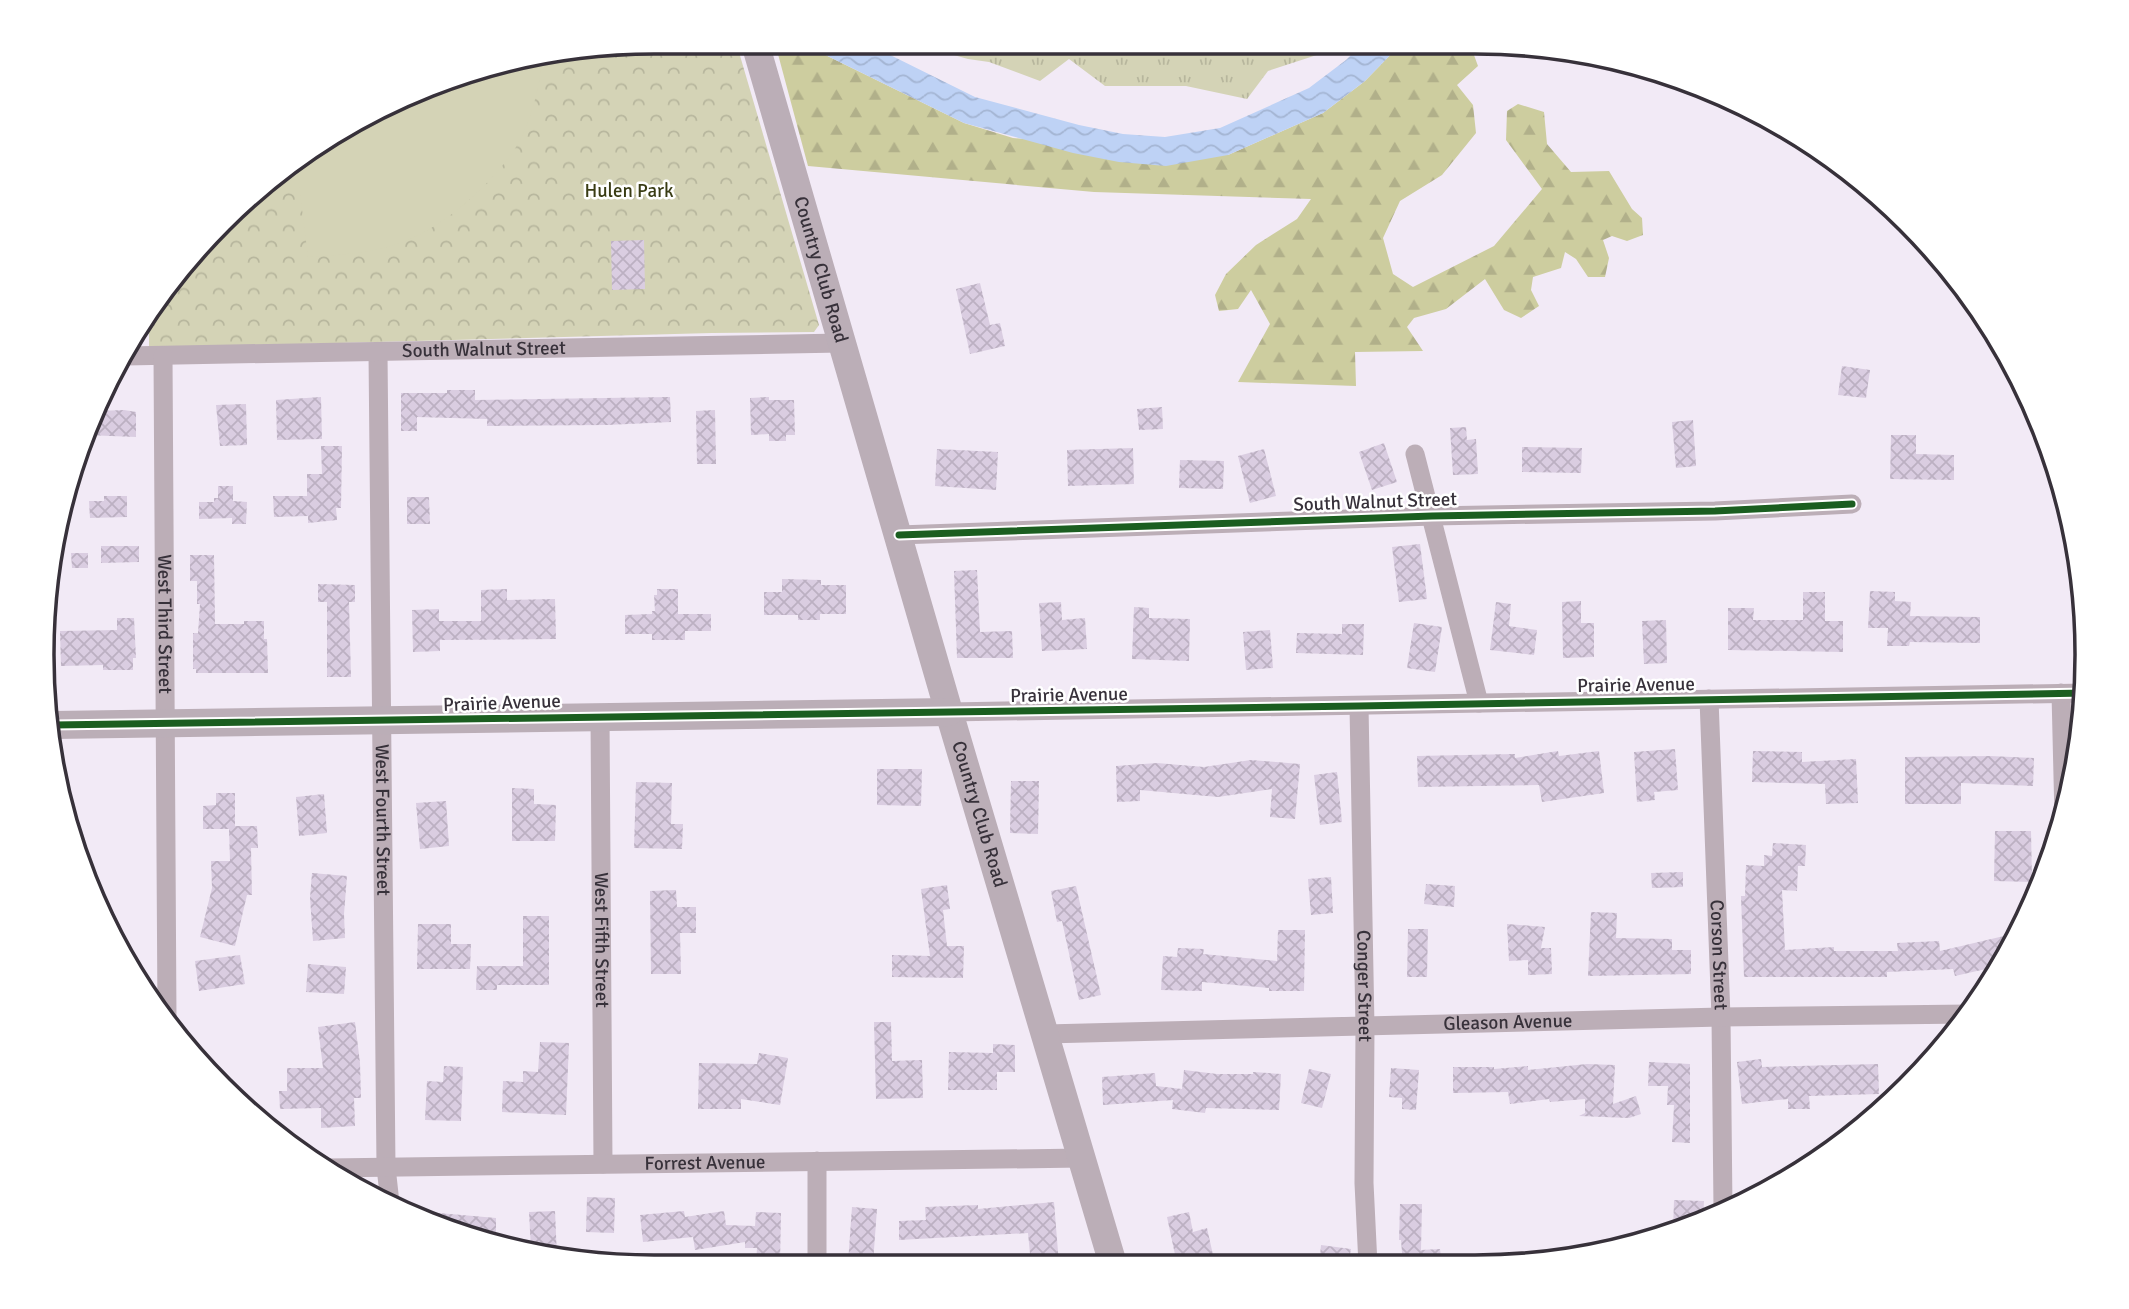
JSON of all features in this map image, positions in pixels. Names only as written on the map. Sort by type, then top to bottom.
[{"type":"main road","name":"Country Club Road","points":[[758,54],[949,712],[1111,1255]]},
{"type":"main road","name":"Prairie Avenue","points":[[58,725],[949,712]]},
{"type":"street","name":"South Walnut Street","points":[[134,356],[841,343]]},
{"type":"street","name":"West Fourth Street","points":[[378,353],[386,1167],[389,1193]]},
{"type":"street","name":"West Third Street","points":[[163,356],[167,1005]]},
{"type":"street","points":[[1415,454],[1479,703]]},
{"type":"street","name":"South Walnut Street","points":[[899,535],[1432,516],[1715,511],[1852,504]]},
{"type":"street","points":[[2061,693],[2063,772]]},
{"type":"street","name":"Prairie Avenue","points":[[949,712],[2073,693]]},
{"type":"street","name":"Corson Street","points":[[1709,699],[1721,1017],[1723,1201]]},
{"type":"street","name":"Conger Street","points":[[1359,706],[1365,1027],[1364,1183],[1368,1255]]},
{"type":"street","name":"West Fifth Street","points":[[600,716],[603,1164]]},
{"type":"street","name":"Gleason Avenue","points":[[1045,1034],[1721,1017],[1955,1014]]},
{"type":"street","name":"Forrest Avenue","points":[[344,1168],[1082,1158]]},
{"type":"street","points":[[817,1161],[817,1255]]},
{"type":"green space","name":"Hulen Park","points":[[654,54],[740,54],[819,325],[814,332],[149,348],[149,331],[155,321],[178,289],[230,230],[289,178],[354,135],[425,100],[499,75],[576,59]]},
{"type":"green space","points":[[778,54],[823,54],[964,123],[1013,138],[1228,155],[1323,113],[1365,81],[1391,54],[1474,54],[1478,66],[1457,85],[1473,105],[1476,133],[1442,175],[1400,201],[1383,238],[1393,274],[1413,287],[1494,246],[1542,189],[1506,140],[1507,111],[1518,104],[1544,112],[1547,144],[1571,172],[1609,171],[1632,209],[1642,218],[1643,235],[1627,241],[1612,236],[1603,240],[1609,258],[1605,277],[1588,277],[1576,259],[1565,252],[1561,268],[1533,277],[1531,290],[1539,306],[1521,318],[1504,310],[1485,279],[1446,309],[1414,318],[1407,327],[1423,351],[1355,352],[1356,386],[1238,382],[1270,324],[1251,290],[1238,309],[1219,311],[1215,295],[1226,274],[1256,245],[1297,219],[1311,199],[1094,192],[808,166]]},
{"type":"green space","points":[[950,54],[1320,54],[1268,71],[1247,99],[1186,86],[1105,86],[1069,59],[1040,81],[989,62]]},
{"type":"green space","points":[[541,65],[534,105],[521,138],[506,161],[468,201],[438,224],[408,240],[359,253],[308,257],[297,172],[354,135],[425,100],[462,86]]},
{"type":"water","points":[[823,54],[888,54],[975,97],[1079,125],[1123,134],[1165,137],[1220,128],[1309,88],[1352,54],[1391,54],[1365,81],[1323,113],[1228,155],[1166,166],[1119,162],[1073,153],[964,123]]},
{"type":"building","points":[[644,240],[645,289],[612,290],[611,241]]},
{"type":"building","points":[[980,283],[990,325],[1000,323],[1005,346],[970,354],[956,289]]},
{"type":"building","points":[[1842,366],[1870,370],[1866,398],[1838,395]]},
{"type":"building","points":[[447,390],[475,390],[475,400],[670,397],[671,422],[487,426],[487,419],[417,417],[417,431],[401,431],[401,393],[447,393]]},
{"type":"building","points":[[321,397],[322,439],[277,440],[276,400]]},
{"type":"building","points":[[769,397],[769,400],[794,400],[795,435],[786,435],[786,441],[769,441],[769,434],[751,435],[750,398]]},
{"type":"building","points":[[246,404],[247,445],[220,446],[216,405]]},
{"type":"building","points":[[1162,407],[1163,429],[1139,430],[1137,409]]},
{"type":"building","points":[[715,410],[716,464],[697,464],[696,411]]},
{"type":"building","points":[[106,411],[136,412],[136,437],[96,435]]},
{"type":"building","points":[[1693,420],[1696,466],[1676,468],[1672,422]]},
{"type":"building","points":[[1466,427],[1467,440],[1476,439],[1478,474],[1453,475],[1450,428]]},
{"type":"building","points":[[1891,435],[1916,435],[1916,454],[1954,455],[1954,480],[1890,479]]},
{"type":"building","points":[[1384,443],[1397,482],[1372,490],[1359,452]]},
{"type":"building","points":[[321,446],[342,446],[341,508],[336,508],[337,520],[308,523],[308,516],[274,517],[273,496],[307,496],[307,474],[322,474]]},
{"type":"building","points":[[1522,447],[1582,448],[1581,473],[1522,472]]},
{"type":"building","points":[[1133,448],[1134,484],[1068,486],[1067,450]]},
{"type":"building","points":[[937,449],[998,452],[996,490],[935,486]]},
{"type":"building","points":[[1264,449],[1276,496],[1250,503],[1238,456]]},
{"type":"building","points":[[1180,460],[1224,461],[1223,489],[1179,488]]},
{"type":"building","points":[[218,486],[233,486],[233,501],[247,502],[246,524],[232,524],[232,518],[199,519],[199,502],[214,502],[214,498],[218,498]]},
{"type":"building","points":[[104,496],[127,496],[127,517],[90,518],[89,501],[104,501]]},
{"type":"building","points":[[407,497],[429,497],[430,524],[407,524]]},
{"type":"building","points":[[1420,544],[1427,599],[1399,602],[1392,547]]},
{"type":"building","points":[[101,546],[139,546],[139,562],[101,563]]},
{"type":"building","points":[[71,553],[88,553],[88,568],[72,568]]},
{"type":"building","points":[[190,555],[214,555],[215,624],[264,621],[268,673],[196,673],[196,669],[193,669],[193,633],[198,633],[200,604],[197,604],[197,581],[190,581]]},
{"type":"building","points":[[977,570],[980,632],[1012,631],[1013,658],[957,658],[954,571]]},
{"type":"building","points":[[782,579],[821,580],[821,585],[846,585],[846,614],[820,614],[820,620],[798,620],[798,615],[764,615],[764,592],[782,592]]},
{"type":"building","points":[[318,584],[355,585],[355,602],[349,602],[351,677],[327,677],[327,602],[318,602]]},
{"type":"building","points":[[507,589],[507,600],[555,599],[556,639],[440,640],[440,651],[413,652],[412,610],[439,609],[439,621],[481,621],[481,590]]},
{"type":"building","points":[[657,589],[678,589],[678,614],[711,614],[711,631],[685,631],[685,640],[652,640],[652,634],[625,634],[625,615],[652,614],[652,611],[655,611],[654,595],[657,595]]},
{"type":"building","points":[[1870,591],[1895,592],[1895,601],[1911,602],[1910,616],[1980,617],[1980,643],[1910,642],[1909,646],[1887,646],[1888,628],[1868,628]]},
{"type":"building","points":[[1803,592],[1825,592],[1825,621],[1843,621],[1843,652],[1728,650],[1728,608],[1754,608],[1753,620],[1803,620]]},
{"type":"building","points":[[1581,601],[1581,623],[1594,623],[1594,657],[1563,658],[1562,602]]},
{"type":"building","points":[[1061,602],[1062,620],[1085,618],[1087,649],[1042,651],[1039,603]]},
{"type":"building","points":[[1496,602],[1511,604],[1509,626],[1537,630],[1534,655],[1490,650]]},
{"type":"building","points":[[1134,607],[1149,608],[1149,618],[1190,619],[1189,661],[1132,659]]},
{"type":"building","points":[[117,618],[134,618],[136,658],[133,658],[133,670],[103,670],[103,665],[61,666],[60,631],[117,630]]},
{"type":"building","points":[[1666,620],[1667,663],[1644,664],[1642,621]]},
{"type":"building","points":[[1414,623],[1442,627],[1435,672],[1407,668]]},
{"type":"building","points":[[1342,624],[1364,624],[1363,655],[1296,653],[1297,633],[1342,634]]},
{"type":"building","points":[[1270,630],[1273,668],[1246,670],[1243,632]]},
{"type":"building","points":[[1675,749],[1678,790],[1654,792],[1655,800],[1637,802],[1634,752]]},
{"type":"building","points":[[1558,751],[1559,756],[1599,751],[1604,793],[1542,802],[1539,785],[1418,787],[1417,756],[1515,754],[1515,758]]},
{"type":"building","points":[[1753,751],[1802,752],[1802,762],[1856,759],[1858,803],[1826,804],[1825,784],[1752,782]]},
{"type":"building","points":[[1905,757],[2034,758],[2033,786],[1961,783],[1961,804],[1905,804]]},
{"type":"building","points":[[1251,760],[1300,764],[1295,819],[1270,817],[1272,789],[1218,797],[1140,790],[1140,801],[1117,802],[1116,766],[1157,763],[1204,767]]},
{"type":"building","points":[[877,769],[922,769],[921,806],[877,805]]},
{"type":"building","points":[[1337,772],[1342,822],[1320,825],[1314,775]]},
{"type":"building","points":[[1011,781],[1039,781],[1038,834],[1010,833]]},
{"type":"building","points":[[636,782],[672,783],[671,824],[683,824],[682,849],[634,848]]},
{"type":"building","points":[[512,788],[534,789],[534,804],[556,805],[555,841],[512,841]]},
{"type":"building","points":[[216,793],[235,793],[235,826],[257,826],[258,848],[251,848],[252,895],[247,895],[235,946],[200,937],[212,888],[211,861],[230,861],[229,829],[203,829],[203,806],[216,805]]},
{"type":"building","points":[[324,794],[327,833],[299,836],[296,797]]},
{"type":"building","points":[[446,801],[449,846],[420,849],[416,803]]},
{"type":"building","points":[[1995,831],[2031,831],[2030,882],[1994,881]]},
{"type":"building","points":[[1773,843],[1806,845],[1805,866],[1798,866],[1797,891],[1782,890],[1785,950],[1834,947],[1834,951],[1898,951],[1897,943],[1939,941],[1940,951],[2004,936],[1985,969],[1955,976],[1953,969],[1887,972],[1887,977],[1744,977],[1741,896],[1745,896],[1746,865],[1764,866],[1764,855],[1772,856]]},
{"type":"building","points":[[1683,872],[1683,887],[1652,888],[1651,873]]},
{"type":"building","points":[[312,873],[347,876],[345,938],[313,941],[310,898]]},
{"type":"building","points":[[1331,877],[1333,913],[1311,915],[1308,879]]},
{"type":"building","points":[[1426,884],[1455,886],[1454,907],[1424,904]]},
{"type":"building","points":[[947,885],[950,909],[943,910],[947,946],[964,946],[963,978],[892,977],[892,955],[930,956],[921,889]]},
{"type":"building","points":[[1076,886],[1101,995],[1079,1000],[1062,921],[1057,922],[1051,891]]},
{"type":"building","points":[[676,890],[677,907],[696,907],[696,933],[680,933],[681,974],[651,974],[650,891]]},
{"type":"building","points":[[1591,912],[1617,913],[1616,938],[1672,939],[1672,950],[1691,950],[1691,974],[1588,976]]},
{"type":"building","points":[[523,916],[549,916],[549,985],[497,985],[497,990],[476,990],[477,966],[523,966]]},
{"type":"building","points":[[418,924],[451,924],[451,944],[471,944],[470,969],[417,969]]},
{"type":"building","points":[[1507,924],[1545,927],[1541,948],[1551,948],[1552,974],[1528,975],[1528,960],[1509,961]]},
{"type":"building","points":[[1408,929],[1428,929],[1427,977],[1407,977]]},
{"type":"building","points":[[1278,930],[1305,930],[1304,991],[1269,991],[1269,988],[1202,982],[1202,991],[1161,990],[1163,956],[1177,957],[1178,948],[1204,949],[1203,954],[1277,961]]},
{"type":"building","points":[[240,955],[245,984],[199,991],[195,961]]},
{"type":"building","points":[[308,964],[346,967],[344,994],[306,992]]},
{"type":"building","points":[[355,1022],[361,1098],[354,1098],[355,1126],[321,1128],[321,1108],[280,1109],[279,1091],[287,1091],[287,1068],[323,1068],[318,1027]]},
{"type":"building","points":[[874,1022],[891,1022],[892,1061],[922,1060],[923,1098],[876,1099]]},
{"type":"building","points":[[540,1042],[569,1043],[566,1115],[502,1112],[503,1081],[523,1082],[523,1071],[538,1072]]},
{"type":"building","points":[[993,1044],[1015,1045],[1015,1072],[997,1072],[997,1090],[948,1090],[949,1052],[993,1053]]},
{"type":"building","points":[[759,1053],[788,1058],[780,1105],[741,1099],[741,1109],[698,1109],[699,1063],[757,1064]]},
{"type":"building","points":[[1761,1059],[1762,1067],[1878,1064],[1879,1094],[1809,1096],[1810,1109],[1788,1109],[1788,1099],[1742,1104],[1737,1062]]},
{"type":"building","points":[[1649,1062],[1690,1064],[1690,1143],[1672,1142],[1674,1105],[1667,1105],[1668,1086],[1648,1086]]},
{"type":"building","points":[[1587,1064],[1615,1065],[1613,1104],[1636,1096],[1641,1114],[1629,1118],[1579,1116],[1585,1113],[1585,1099],[1550,1102],[1549,1099],[1510,1104],[1508,1092],[1453,1093],[1453,1067],[1494,1069],[1528,1066],[1528,1070]]},
{"type":"building","points":[[444,1066],[463,1067],[461,1121],[425,1120],[427,1081],[443,1082]]},
{"type":"building","points":[[1391,1068],[1419,1070],[1416,1110],[1402,1109],[1402,1098],[1389,1097]]},
{"type":"building","points":[[1309,1069],[1331,1074],[1322,1108],[1301,1103]]},
{"type":"building","points":[[1184,1070],[1217,1074],[1281,1074],[1279,1110],[1206,1108],[1205,1113],[1172,1109],[1173,1100],[1103,1105],[1102,1077],[1155,1073],[1156,1086],[1182,1089]]},
{"type":"building","points":[[587,1197],[615,1198],[614,1233],[586,1232]]},
{"type":"building","points":[[1674,1200],[1704,1201],[1703,1209],[1673,1221]]},
{"type":"building","points":[[1054,1202],[1058,1255],[1030,1255],[1028,1233],[899,1240],[899,1221],[926,1220],[925,1207],[978,1205],[978,1209]]},
{"type":"building","points":[[1400,1204],[1422,1204],[1421,1250],[1440,1249],[1441,1255],[1402,1255],[1399,1240]]},
{"type":"building","points":[[852,1207],[877,1209],[874,1255],[849,1255]]},
{"type":"building","points":[[555,1211],[557,1247],[531,1241],[529,1212]]},
{"type":"building","points":[[684,1211],[685,1217],[724,1211],[726,1225],[755,1226],[756,1212],[781,1213],[780,1255],[757,1255],[757,1248],[745,1248],[745,1242],[695,1250],[693,1237],[643,1242],[640,1215]]},
{"type":"building","points":[[1189,1212],[1193,1232],[1207,1228],[1213,1255],[1175,1255],[1167,1217]]},
{"type":"building","points":[[435,1213],[496,1218],[496,1233]]},
{"type":"building","points":[[1321,1245],[1351,1249],[1350,1255],[1320,1255]]},
{"type":"cycle path","points":[[899,535],[1432,516],[1715,511],[1852,504]]},
{"type":"cycle path","points":[[58,725],[2073,693]]}]
